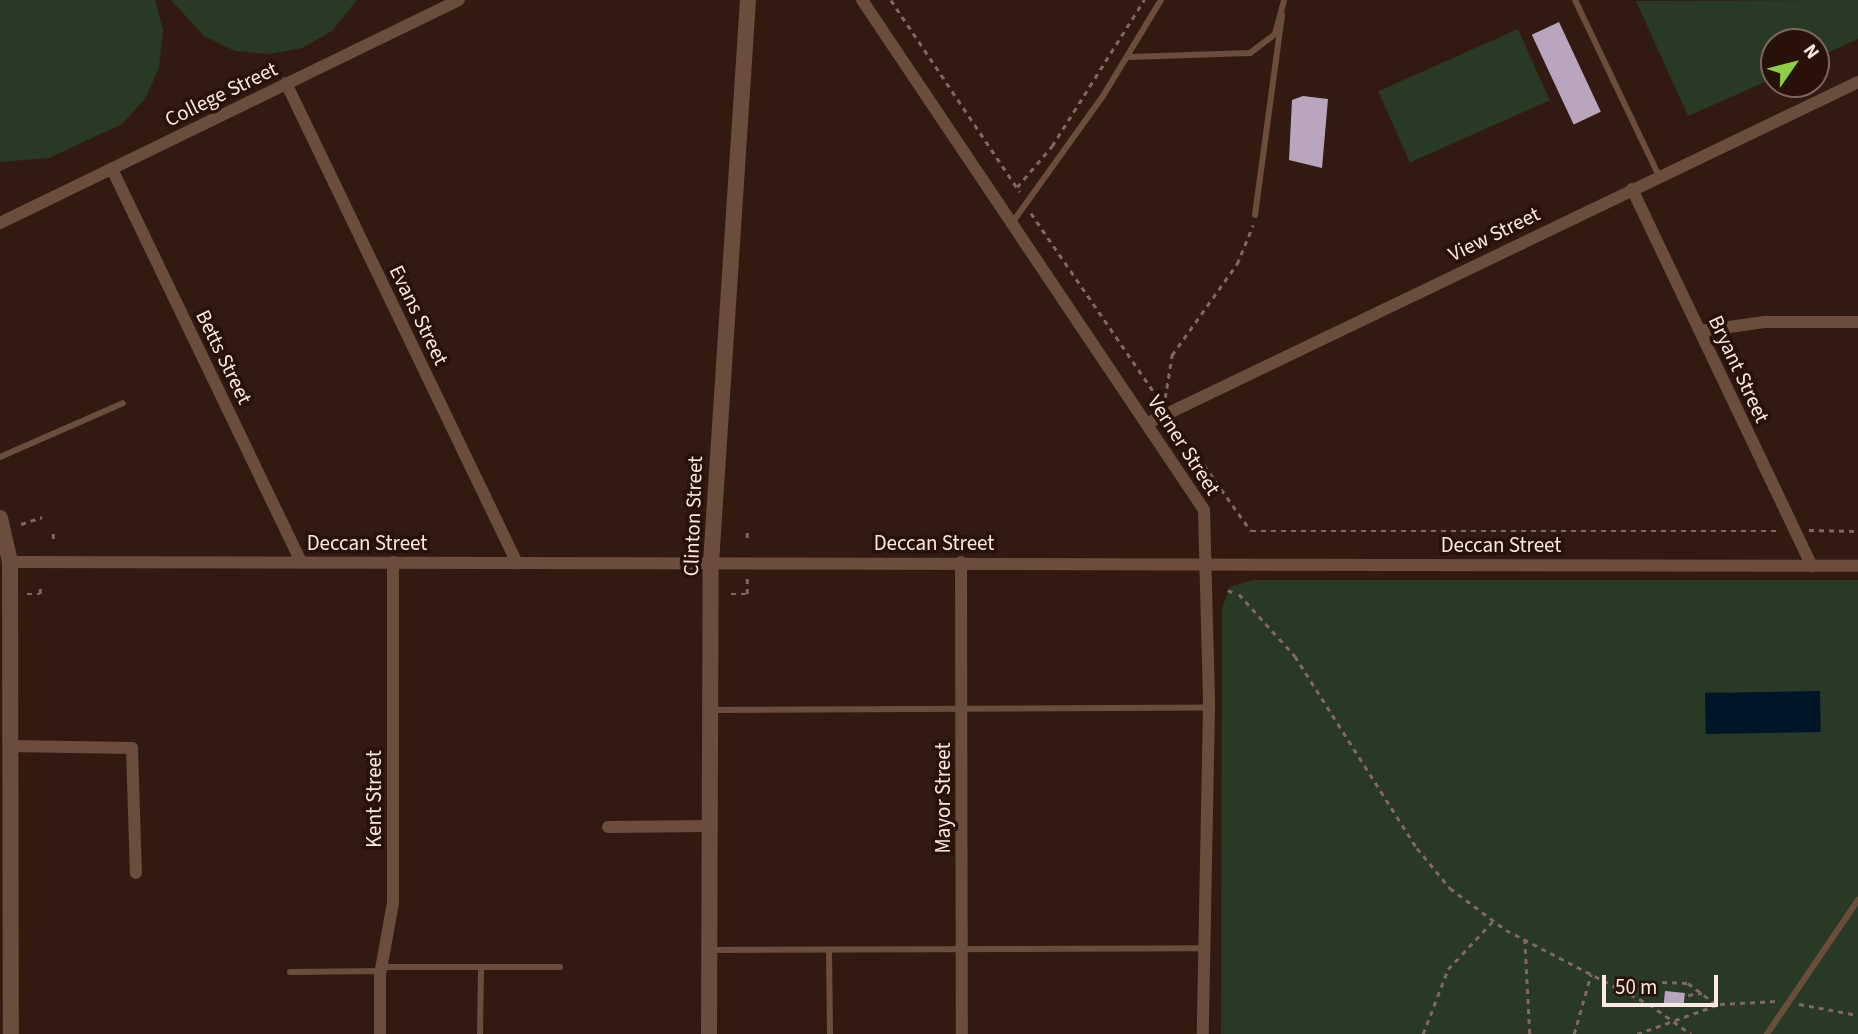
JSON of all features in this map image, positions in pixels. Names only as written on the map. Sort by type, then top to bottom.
[{"type":"street","name":"College Street","points":[[0,223],[459,0]]},
{"type":"street","name":"Clinton Street","points":[[709,1034],[711,563],[748,0]]},
{"type":"street","name":"Verner Street","points":[[862,0],[1204,510],[1208,562],[1209,707],[1203,1034]]},
{"type":"street","name":"View Street","points":[[1148,423],[1858,82]]},
{"type":"street","name":"Evans Street","points":[[286,83],[517,563]]},
{"type":"street","name":"Betts Street","points":[[112,169],[301,562]]},
{"type":"street","name":"Bryant Street","points":[[1632,189],[1812,566]]},
{"type":"street","points":[[1700,331],[1765,322],[1858,322]]},
{"type":"street","points":[[0,519],[10,562],[11,1034]]},
{"type":"street","name":"Deccan Street","points":[[10,562],[1208,562],[1858,566]]},
{"type":"street","name":"Kent Street","points":[[380,1034],[381,969],[393,903],[393,562]]},
{"type":"street","name":"Mayor Street","points":[[961,562],[962,1034]]},
{"type":"street","points":[[10,746],[132,748],[136,873]]},
{"type":"street","points":[[608,827],[708,826]]},
{"type":"lane","points":[[1012,223],[1129,57],[1161,0]]},
{"type":"lane","points":[[1255,215],[1284,0]]},
{"type":"lane","points":[[1575,0],[1659,176]]},
{"type":"lane","points":[[1129,57],[1250,53],[1268,42],[1282,15]]},
{"type":"lane","points":[[0,457],[122,402]]},
{"type":"lane","points":[[709,710],[962,706],[1209,707]]},
{"type":"lane","points":[[1767,1034],[1858,900]]},
{"type":"lane","points":[[709,950],[962,951],[1206,947]]},
{"type":"lane","points":[[829,951],[830,1034]]},
{"type":"lane","points":[[480,1034],[481,967]]},
{"type":"lane","points":[[289,972],[560,967]]},
{"type":"path","points":[[891,0],[1168,413],[1251,531],[1858,531]]},
{"type":"path","points":[[1017,187],[1052,146],[1144,0]]},
{"type":"path","points":[[1160,401],[1168,397],[1172,355],[1237,264],[1255,215]]},
{"type":"path","points":[[21,524],[42,517]]},
{"type":"path","points":[[53,531],[53,539]]},
{"type":"path","points":[[747,531],[747,538]]},
{"type":"path","points":[[731,594],[747,594],[747,578]]},
{"type":"path","points":[[27,594],[40,594],[40,585]]},
{"type":"path","points":[[1228,590],[1237,594],[1295,656],[1427,862],[1493,921],[1672,1019],[1690,1034]]},
{"type":"path","points":[[1423,1034],[1448,969],[1493,921]]},
{"type":"path","points":[[1525,939],[1530,1034]]},
{"type":"path","points":[[1574,1034],[1591,974]]},
{"type":"path","points":[[1662,982],[1682,981],[1705,994],[1717,1005]]},
{"type":"path","points":[[1688,995],[1705,994]]},
{"type":"path","points":[[1637,1034],[1672,1019],[1717,1005],[1789,1002],[1858,1015]]},
{"type":"green space","points":[[0,0],[155,0],[163,30],[159,68],[145,99],[122,124],[49,158],[0,162]]},
{"type":"green space","points":[[171,0],[357,0],[332,31],[302,48],[269,54],[235,51],[204,36]]},
{"type":"green space","points":[[1858,0],[1858,39],[1830,52],[1830,28],[1760,28],[1760,84],[1688,116],[1636,1]]},
{"type":"green space","points":[[1518,29],[1550,100],[1410,162],[1378,91]]},
{"type":"green space","points":[[1252,580],[1858,580],[1858,1034],[1221,1034],[1222,608],[1230,587]]},
{"type":"water","points":[[1820,691],[1821,732],[1706,734],[1705,693]]},
{"type":"building","points":[[1559,22],[1601,112],[1574,124],[1532,35]]},
{"type":"building","points":[[1303,96],[1328,99],[1322,168],[1289,160],[1292,100]]},
{"type":"building","points":[[1665,991],[1685,993],[1684,1006],[1664,1004]]}]
